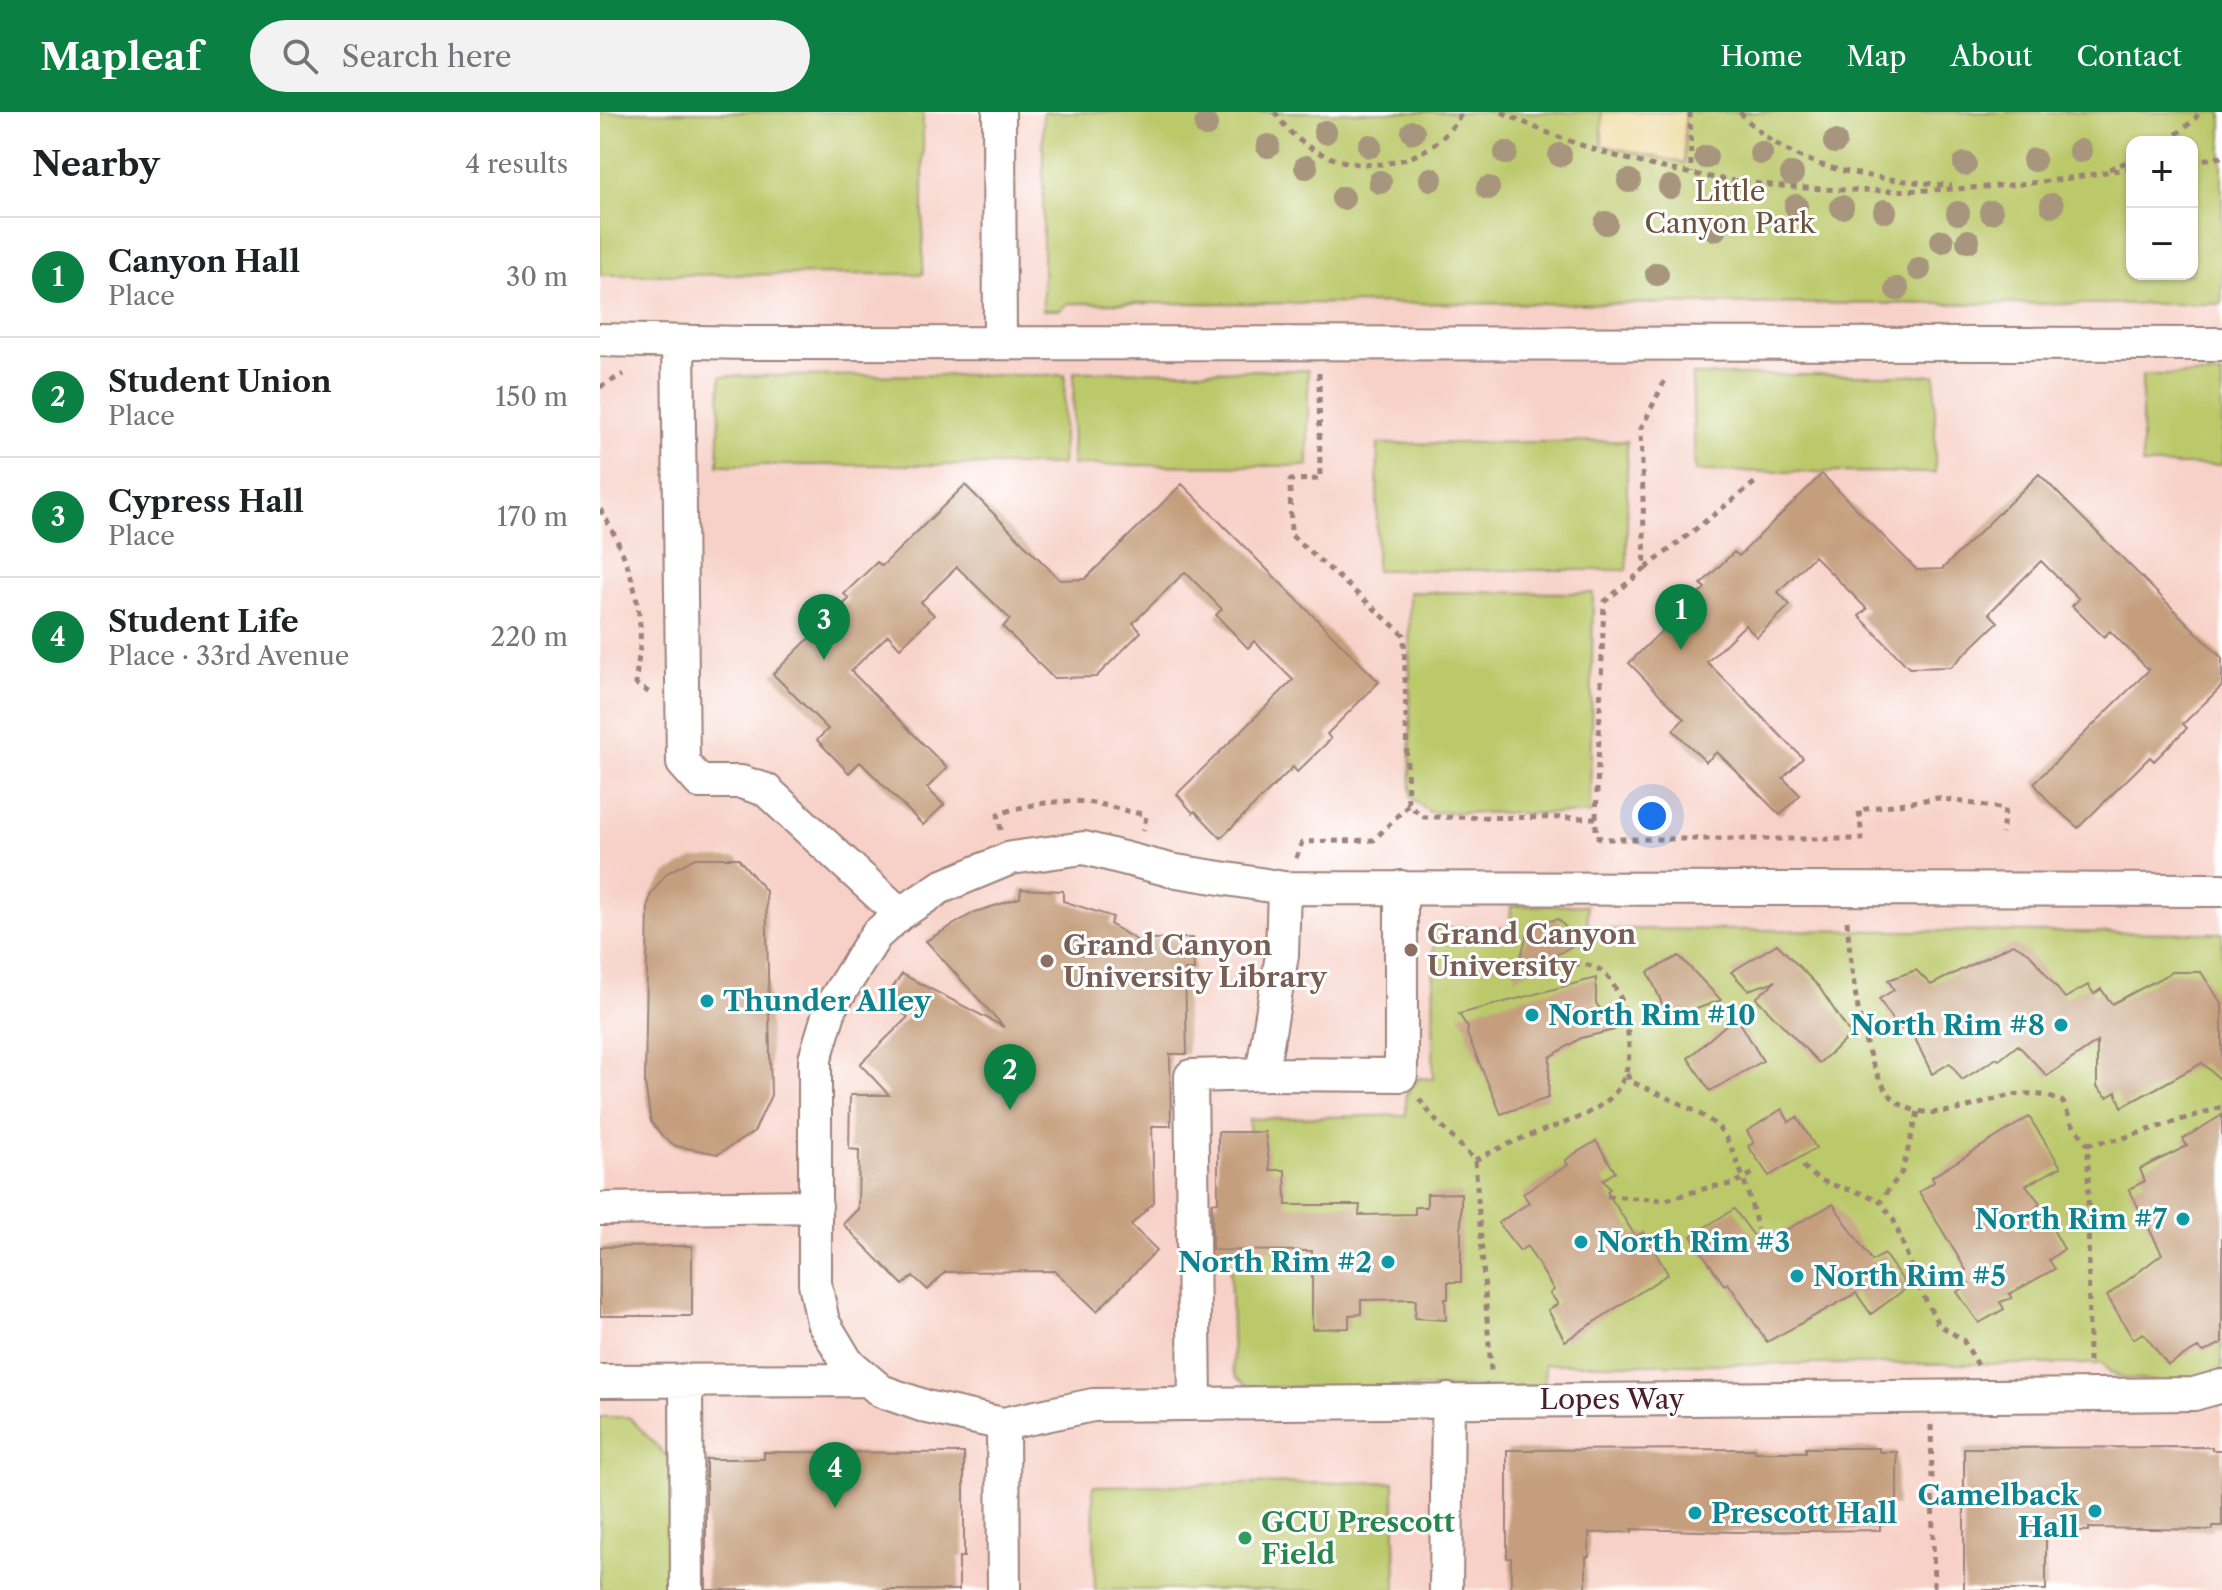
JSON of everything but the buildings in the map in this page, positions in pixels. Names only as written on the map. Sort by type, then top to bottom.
[{"type":"street","points":[[999,112],[1000,343]]},
{"type":"street","points":[[600,340],[2222,344]]},
{"type":"street","points":[[678,342],[683,763],[700,782],[741,782],[766,790],[900,914]]},
{"type":"street","points":[[1004,1590],[1003,1424],[927,1407],[881,1391],[847,1362],[823,1322],[815,1283],[815,1059],[831,1006],[876,935],[900,914],[941,887],[1011,858],[1084,848],[1170,870],[1401,887],[2222,890]]},
{"type":"street","points":[[1262,1074],[1282,955],[1287,878]]},
{"type":"street","points":[[1195,1403],[1191,1076],[1401,1075],[1401,887]]},
{"type":"street","points":[[600,1209],[816,1206]]},
{"type":"street","points":[[600,1381],[867,1380]]},
{"type":"street","points":[[686,1381],[687,1590]]},
{"type":"street","name":"Lopes Way","points":[[1003,1424],[1093,1405],[2194,1394],[2222,1386]]},
{"type":"street","points":[[1446,1590],[1448,1400]]},
{"type":"path","points":[[1275,112],[1295,138],[1315,152],[1336,161],[1359,165],[1394,163],[1426,150],[1444,136],[1462,112]]},
{"type":"path","points":[[1502,112],[1532,128],[1601,152],[1691,173],[1760,183],[1900,191],[2033,183],[2126,169]]},
{"type":"path","points":[[1690,112],[1691,173]]},
{"type":"path","points":[[1740,112],[1775,145],[1818,165],[1869,177],[1971,188]]},
{"type":"path","points":[[2174,136],[2199,112]]},
{"type":"path","points":[[2198,160],[2222,157]]},
{"type":"path","points":[[2097,173],[2126,162]]},
{"type":"path","points":[[1287,878],[1302,842],[1374,840],[1408,805],[1404,635],[1291,535],[1290,480],[1320,479],[1319,368]]},
{"type":"path","points":[[1645,569],[1641,429],[1671,368]]},
{"type":"path","points":[[1758,480],[1604,602],[1596,836],[1603,839],[1862,839],[1859,810],[1938,798],[2005,809],[2002,834]]},
{"type":"path","points":[[600,509],[613,530],[632,579],[640,613],[636,684],[650,693],[682,699]]},
{"type":"path","points":[[1002,837],[998,814],[1033,805],[1086,802],[1142,814],[1146,817],[1142,840]]},
{"type":"path","points":[[1408,805],[1424,817],[1596,818]]},
{"type":"path","points":[[1846,908],[1852,974],[1865,1037],[1879,1079],[1897,1102],[1918,1112],[1949,1111],[1998,1096],[2045,1094],[2063,1102],[2071,1122],[2088,1144],[2089,1395]]},
{"type":"path","points":[[1475,1160],[1523,1138],[1572,1122],[1604,1105],[1617,1094],[1627,1074],[1630,1049],[1625,1006],[1608,973],[1587,964],[1566,964]]},
{"type":"path","points":[[1627,1074],[1630,1081],[1721,1129],[1754,1206],[1757,1229]]},
{"type":"path","points":[[1401,1075],[1437,1122],[1475,1160],[1493,1400]]},
{"type":"path","points":[[2088,1144],[2120,1139],[2222,1107]]},
{"type":"path","points":[[1880,1201],[1902,1172],[1918,1112]]},
{"type":"path","points":[[1803,1166],[1819,1181],[1863,1192],[1880,1201],[1894,1221],[1920,1289],[1938,1324],[1963,1340],[1979,1367]]},
{"type":"path","points":[[1607,1196],[1666,1200],[1732,1184],[1756,1172]]},
{"type":"path","points":[[1931,1396],[1934,1590]]},
{"type":"shaded area","name":"Grand Canyon University","points":[[600,112],[1043,112],[1043,310],[1059,310],[1069,303],[2222,304],[2222,1590],[600,1590]]},
{"type":"green space","points":[[600,112],[923,112],[923,274],[600,275]]},
{"type":"green space","name":"Little Canyon Park","points":[[1043,112],[2222,112],[2222,304],[1069,303],[1059,310],[1043,310]]},
{"type":"green space","points":[[1308,370],[1308,466],[1072,465],[1074,372]]},
{"type":"green space","points":[[1065,375],[1062,465],[718,465],[721,376]]},
{"type":"green space","points":[[1692,375],[1935,375],[1935,473],[1695,471]]},
{"type":"green space","points":[[2142,375],[2222,375],[2222,465],[2142,465]]},
{"type":"green space","points":[[1627,441],[1627,570],[1376,570],[1378,444]]},
{"type":"green space","points":[[1409,592],[1593,593],[1590,814],[1429,812],[1411,797]]},
{"type":"green space","points":[[1587,905],[1588,929],[2222,933],[2222,1375],[2198,1384],[2127,1379],[2110,1372],[2102,1364],[1545,1364],[1544,1388],[1248,1387],[1236,1377],[1233,1369],[1230,1263],[1254,1262],[1249,1119],[1406,1115],[1406,1094],[1419,1078],[1433,1079],[1434,928],[1510,928],[1511,906]]},
{"type":"green space","points":[[600,1417],[629,1417],[674,1464],[672,1590],[600,1590]]},
{"type":"green space","name":"GCU Prescott Field","points":[[1394,1482],[1396,1590],[1095,1590],[1093,1486]]},
{"type":"sand","points":[[1602,112],[1685,112],[1684,163],[1602,145]]},
{"type":"place","name":"Canyon Hall","points":[[1681,650]]},
{"type":"place","name":"Cypress Hall","points":[[824,660]]},
{"type":"place","name":"Grand Canyon University","points":[[1411,950]]},
{"type":"place","name":"Grand Canyon University Library","points":[[1047,961]]},
{"type":"place","name":"Thunder Alley","points":[[707,1001]]},
{"type":"place","name":"North Rim #10","points":[[1532,1015]]},
{"type":"place","name":"North Rim #8","points":[[2061,1025]]},
{"type":"place","name":"Student Union","points":[[1010,1110]]},
{"type":"place","name":"North Rim #7","points":[[2183,1219]]},
{"type":"place","name":"North Rim #3","points":[[1581,1242]]},
{"type":"place","name":"North Rim #2","points":[[1388,1262]]},
{"type":"place","name":"North Rim #5","points":[[1797,1276]]},
{"type":"place","name":"Student Life","points":[[835,1508]]},
{"type":"place","name":"Camelback Hall","points":[[2095,1511]]},
{"type":"place","name":"Prescott Hall","points":[[1695,1513]]},
{"type":"place","name":"GCU Prescott Field","points":[[1245,1538]]}]
